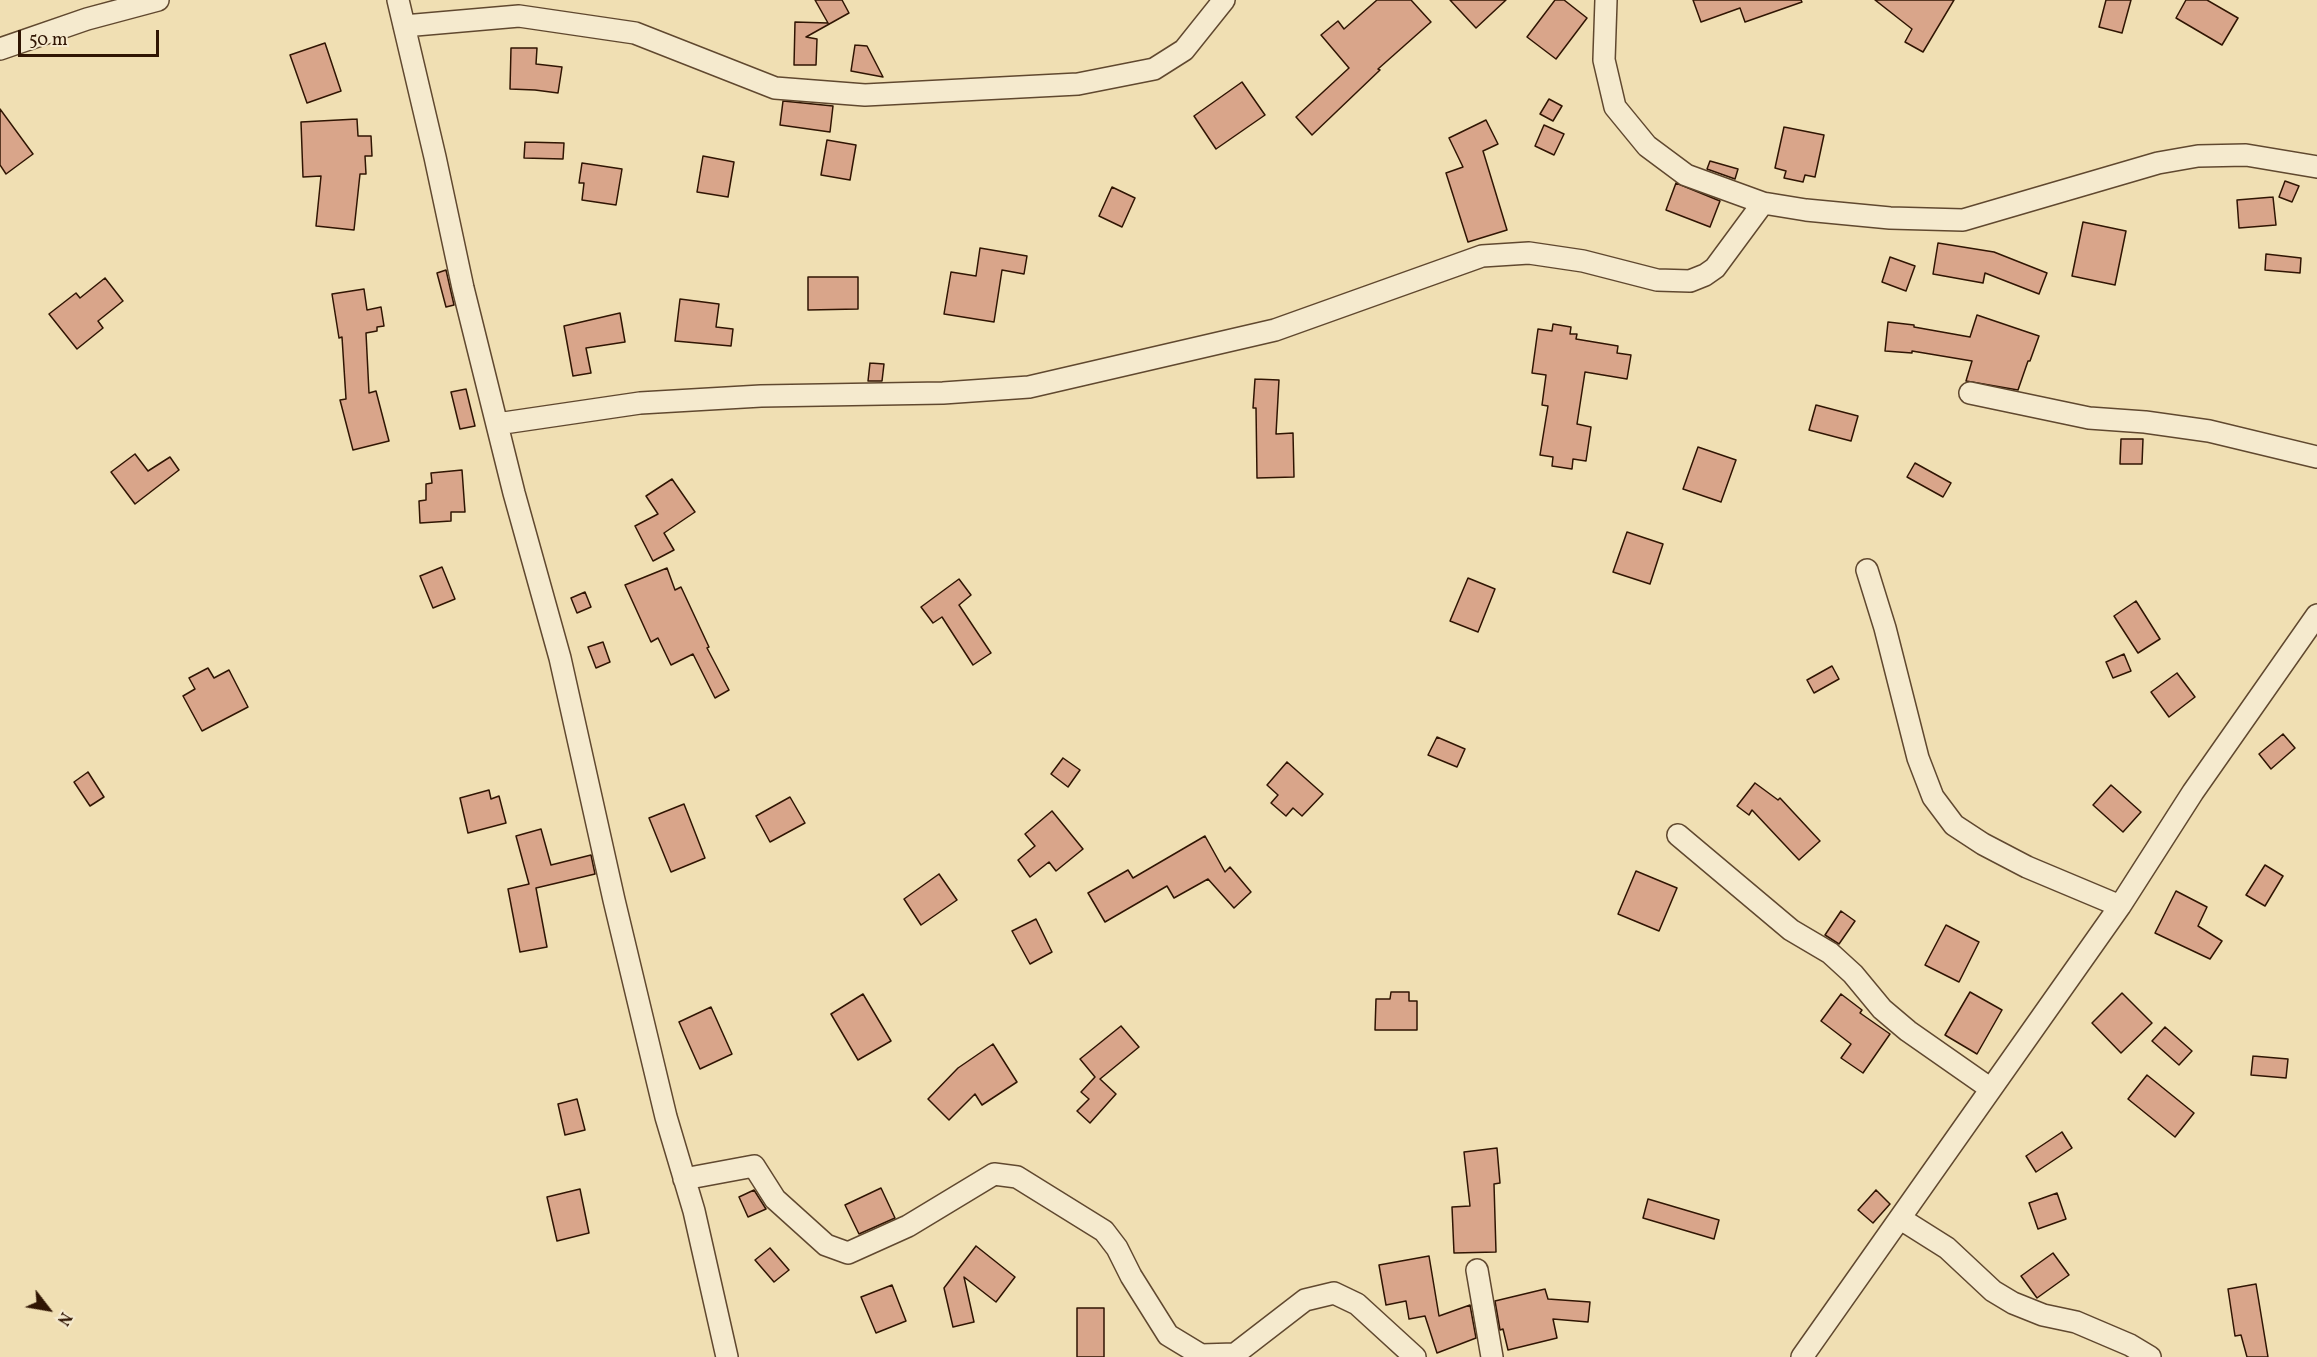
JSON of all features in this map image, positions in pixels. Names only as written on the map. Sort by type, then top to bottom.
[{"type":"street","points":[[0,49],[87,19],[158,0]]},
{"type":"street","points":[[398,0],[463,288],[560,658],[666,1117],[694,1211],[727,1357]]},
{"type":"street","points":[[404,26],[519,16],[635,33],[775,88],[865,95],[1078,84],[1154,69],[1184,50],[1224,0]]},
{"type":"street","points":[[1606,0],[1604,60],[1615,107],[1647,146],[1686,175],[1763,203],[1890,218],[1963,220],[2158,163],[2198,156],[2246,155],[2317,167]]},
{"type":"street","points":[[497,424],[640,403],[761,396],[943,393],[1029,387],[1275,330],[1482,256],[1529,253],[1583,261],[1657,280],[1690,281],[1705,276],[1715,268],[1763,203]]},
{"type":"street","points":[[1970,393],[2089,418],[2145,422],[2209,431],[2317,458]]},
{"type":"street","points":[[1867,570],[1885,628],[1918,758],[1932,797],[1954,825],[1983,844],[2027,867],[2120,906]]},
{"type":"street","points":[[1802,1357],[2120,906],[2193,792],[2317,615]]},
{"type":"street","points":[[1678,835],[1791,930],[1830,953],[1853,974],[1882,1009],[1908,1031],[1991,1089]]},
{"type":"street","points":[[684,1179],[754,1166],[775,1199],[826,1245],[848,1253],[908,1227],[994,1174],[1017,1177],[1104,1231],[1117,1248],[1131,1276],[1168,1335],[1201,1355],[1235,1354],[1305,1300],[1334,1293],[1357,1304],[1415,1357]]},
{"type":"street","points":[[1901,1219],[1947,1248],[1993,1291],[2013,1304],[2043,1315],[2076,1322],[2130,1345],[2150,1357]]},
{"type":"street","points":[[1477,1270],[1492,1357]]},
{"type":"building","points":[[815,0],[842,0],[849,13],[806,37],[817,39],[816,65],[794,65],[795,22],[828,23]]},
{"type":"building","points":[[1377,0],[1411,0],[1431,22],[1378,69],[1380,70],[1312,135],[1296,117],[1349,68],[1321,35],[1338,21],[1344,29]]},
{"type":"building","points":[[1450,0],[1506,0],[1476,28]]},
{"type":"building","points":[[1555,0],[1564,0],[1587,18],[1556,59],[1527,37]]},
{"type":"building","points":[[1693,0],[1801,0],[1802,2],[1745,22],[1740,8],[1701,22]]},
{"type":"building","points":[[1875,0],[1954,0],[1923,52],[1905,42],[1912,29]]},
{"type":"building","points":[[2106,0],[2131,0],[2122,33],[2099,27]]},
{"type":"building","points":[[2186,0],[2207,0],[2238,18],[2222,45],[2176,18]]},
{"type":"building","points":[[325,43],[341,91],[307,103],[290,55]]},
{"type":"building","points":[[855,45],[867,46],[883,77],[851,71]]},
{"type":"building","points":[[511,48],[537,48],[536,64],[562,67],[558,93],[510,89]]},
{"type":"building","points":[[1242,82],[1265,115],[1216,149],[1194,116]]},
{"type":"building","points":[[1549,99],[1562,106],[1553,121],[1540,114]]},
{"type":"building","points":[[783,101],[833,106],[830,132],[780,125]]},
{"type":"building","points":[[0,109],[33,154],[6,174],[0,165]]},
{"type":"building","points":[[357,119],[358,136],[371,136],[372,156],[365,156],[366,174],[360,174],[354,230],[316,226],[321,176],[303,177],[301,122]]},
{"type":"building","points":[[1486,120],[1498,144],[1483,151],[1507,230],[1468,242],[1446,173],[1463,167],[1449,138]]},
{"type":"building","points":[[1544,125],[1564,134],[1554,155],[1535,146]]},
{"type":"building","points":[[1784,127],[1824,135],[1815,177],[1805,175],[1803,182],[1784,178],[1786,171],[1775,168]]},
{"type":"building","points":[[827,140],[856,145],[850,180],[821,175]]},
{"type":"building","points":[[525,142],[564,143],[563,159],[524,158]]},
{"type":"building","points":[[703,156],[734,162],[728,197],[697,192]]},
{"type":"building","points":[[1710,161],[1738,169],[1735,179],[1707,169]]},
{"type":"building","points":[[582,163],[622,169],[616,205],[582,200],[584,183],[579,183]]},
{"type":"building","points":[[2285,181],[2299,186],[2292,202],[2279,197]]},
{"type":"building","points":[[1676,183],[1720,201],[1710,227],[1666,210]]},
{"type":"building","points":[[1112,187],[1135,198],[1122,227],[1099,216]]},
{"type":"building","points":[[2273,197],[2276,225],[2239,228],[2237,200]]},
{"type":"building","points":[[2083,222],[2126,231],[2115,285],[2072,276]]},
{"type":"building","points":[[1938,243],[1994,252],[2047,273],[2039,294],[1985,273],[1983,283],[1933,274]]},
{"type":"building","points":[[980,248],[1027,256],[1024,274],[1002,270],[994,322],[944,314],[951,272],[976,276]]},
{"type":"building","points":[[2266,254],[2301,258],[2300,273],[2265,270]]},
{"type":"building","points":[[1890,257],[1915,266],[1906,291],[1882,282]]},
{"type":"building","points":[[446,270],[454,305],[446,307],[437,273]]},
{"type":"building","points":[[808,277],[858,277],[858,309],[808,310]]},
{"type":"building","points":[[105,278],[123,301],[98,321],[103,328],[77,349],[49,314],[76,293],[80,298]]},
{"type":"building","points":[[364,289],[367,310],[381,307],[384,326],[377,327],[377,331],[366,333],[369,393],[376,391],[389,441],[353,450],[340,400],[346,399],[342,337],[339,338],[332,294]]},
{"type":"building","points":[[680,299],[719,304],[716,327],[733,329],[731,346],[675,341]]},
{"type":"building","points":[[620,313],[625,342],[586,348],[591,373],[573,376],[564,326]]},
{"type":"building","points":[[1977,315],[2039,336],[2018,390],[1966,381],[1972,361],[1912,351],[1912,353],[1885,351],[1888,322],[1970,337]]},
{"type":"building","points":[[1553,324],[1571,327],[1570,334],[1577,334],[1576,339],[1618,346],[1617,353],[1631,355],[1627,379],[1585,372],[1577,424],[1591,427],[1586,461],[1573,459],[1572,469],[1552,466],[1553,457],[1540,455],[1548,406],[1542,405],[1546,375],[1532,373],[1538,329],[1552,331]]},
{"type":"building","points":[[870,363],[884,364],[882,381],[868,381]]},
{"type":"building","points":[[1255,379],[1279,380],[1276,434],[1293,433],[1294,477],[1257,478],[1256,408],[1253,408]]},
{"type":"building","points":[[466,389],[475,426],[460,429],[451,392]]},
{"type":"building","points":[[1816,405],[1858,416],[1851,441],[1809,430]]},
{"type":"building","points":[[2121,439],[2143,439],[2142,464],[2120,464]]},
{"type":"building","points":[[1698,447],[1736,460],[1721,502],[1683,489]]},
{"type":"building","points":[[135,454],[148,471],[170,457],[179,470],[135,504],[111,472]]},
{"type":"building","points":[[1915,463],[1951,483],[1943,497],[1907,477]]},
{"type":"building","points":[[462,470],[465,512],[451,512],[451,521],[420,523],[419,501],[426,500],[426,484],[432,483],[431,473]]},
{"type":"building","points":[[672,479],[695,512],[664,533],[674,550],[653,561],[635,526],[658,514],[646,496]]},
{"type":"building","points":[[1627,532],[1663,544],[1650,584],[1613,572]]},
{"type":"building","points":[[442,567],[455,599],[433,608],[420,576]]},
{"type":"building","points":[[667,568],[675,590],[681,587],[709,647],[707,648],[729,690],[715,698],[693,654],[671,665],[658,638],[651,642],[625,585]]},
{"type":"building","points":[[1468,578],[1495,589],[1478,632],[1450,621]]},
{"type":"building","points":[[959,579],[971,595],[959,605],[991,653],[973,665],[942,617],[933,623],[921,607]]},
{"type":"building","points":[[585,592],[591,607],[577,613],[571,598]]},
{"type":"building","points":[[2136,601],[2160,639],[2138,653],[2114,616]]},
{"type":"building","points":[[603,642],[610,662],[596,668],[588,647]]},
{"type":"building","points":[[2124,654],[2131,671],[2113,678],[2106,662]]},
{"type":"building","points":[[1832,666],[1839,679],[1814,693],[1807,680]]},
{"type":"building","points":[[208,668],[214,678],[229,670],[248,707],[202,731],[183,696],[195,689],[189,678]]},
{"type":"building","points":[[2177,673],[2195,697],[2169,717],[2151,692]]},
{"type":"building","points":[[2283,734],[2295,748],[2271,769],[2259,754]]},
{"type":"building","points":[[1437,737],[1465,749],[1457,767],[1428,755]]},
{"type":"building","points":[[1063,758],[1080,770],[1068,787],[1051,774]]},
{"type":"building","points":[[1287,762],[1323,794],[1302,816],[1293,808],[1286,816],[1271,803],[1278,795],[1267,785]]},
{"type":"building","points":[[88,772],[104,797],[90,806],[74,782]]},
{"type":"building","points":[[1755,783],[1778,800],[1780,798],[1820,841],[1799,860],[1752,810],[1749,815],[1737,806]]},
{"type":"building","points":[[2111,785],[2141,812],[2123,832],[2093,805]]},
{"type":"building","points":[[489,790],[491,799],[499,796],[506,823],[468,833],[460,798]]},
{"type":"building","points":[[790,797],[805,823],[770,842],[756,816]]},
{"type":"building","points":[[684,804],[705,858],[671,872],[649,818]]},
{"type":"building","points":[[1052,811],[1083,849],[1056,871],[1049,862],[1030,877],[1018,860],[1035,846],[1025,834]]},
{"type":"building","points":[[541,829],[551,865],[591,855],[595,874],[536,888],[547,947],[520,952],[508,889],[529,884],[516,836]]},
{"type":"building","points":[[1205,836],[1225,872],[1230,867],[1251,892],[1234,908],[1208,879],[1174,898],[1167,886],[1105,922],[1088,893],[1128,870],[1133,878]]},
{"type":"building","points":[[2265,865],[2283,876],[2265,906],[2246,895]]},
{"type":"building","points":[[1636,871],[1677,888],[1659,931],[1618,914]]},
{"type":"building","points":[[939,874],[957,900],[921,925],[904,899]]},
{"type":"building","points":[[2176,891],[2207,907],[2198,926],[2222,941],[2210,959],[2155,933]]},
{"type":"building","points":[[1841,911],[1855,921],[1839,944],[1825,935]]},
{"type":"building","points":[[1036,919],[1052,952],[1030,964],[1012,931]]},
{"type":"building","points":[[1946,925],[1979,942],[1959,982],[1925,965]]},
{"type":"building","points":[[1391,992],[1409,992],[1409,1001],[1417,1001],[1417,1030],[1375,1030],[1376,999],[1390,999]]},
{"type":"building","points":[[1970,992],[2002,1010],[1977,1054],[1945,1035]]},
{"type":"building","points":[[2122,993],[2152,1023],[2121,1053],[2092,1023]]},
{"type":"building","points":[[863,994],[891,1041],[858,1060],[831,1014]]},
{"type":"building","points":[[1841,994],[1862,1010],[1860,1013],[1890,1034],[1863,1073],[1841,1058],[1851,1044],[1821,1021]]},
{"type":"building","points":[[711,1007],[732,1054],[700,1069],[679,1022]]},
{"type":"building","points":[[1121,1026],[1139,1047],[1100,1079],[1116,1094],[1090,1123],[1077,1111],[1089,1099],[1081,1092],[1095,1077],[1080,1059]]},
{"type":"building","points":[[2165,1027],[2192,1051],[2179,1065],[2152,1041]]},
{"type":"building","points":[[993,1044],[1017,1082],[982,1105],[975,1094],[949,1120],[928,1099],[958,1068]]},
{"type":"building","points":[[2253,1056],[2288,1059],[2286,1078],[2251,1075]]},
{"type":"building","points":[[2147,1075],[2194,1113],[2175,1137],[2128,1099]]},
{"type":"building","points":[[577,1099],[585,1130],[565,1135],[558,1104]]},
{"type":"building","points":[[2062,1132],[2072,1148],[2036,1172],[2026,1156]]},
{"type":"building","points":[[1497,1148],[1500,1183],[1494,1184],[1496,1252],[1454,1253],[1452,1207],[1470,1206],[1464,1152]]},
{"type":"building","points":[[881,1188],[895,1218],[859,1234],[845,1205]]},
{"type":"building","points":[[580,1189],[589,1233],[557,1241],[547,1197]]},
{"type":"building","points":[[754,1190],[766,1209],[748,1217],[739,1197]]},
{"type":"building","points":[[1876,1190],[1890,1204],[1873,1223],[1858,1210]]},
{"type":"building","points":[[2057,1193],[2066,1219],[2038,1229],[2029,1203]]},
{"type":"building","points":[[1648,1199],[1719,1220],[1714,1239],[1643,1218]]},
{"type":"building","points":[[976,1246],[1015,1277],[996,1302],[964,1277],[974,1322],[953,1327],[944,1288]]},
{"type":"building","points":[[770,1248],[789,1270],[774,1282],[755,1260]]},
{"type":"building","points":[[2053,1253],[2069,1275],[2037,1298],[2021,1276]]},
{"type":"building","points":[[1429,1256],[1439,1316],[1470,1305],[1476,1338],[1437,1353],[1425,1316],[1409,1319],[1406,1301],[1386,1305],[1379,1265]]},
{"type":"building","points":[[2256,1284],[2268,1357],[2247,1357],[2241,1335],[2235,1336],[2228,1289]]},
{"type":"building","points":[[892,1285],[906,1321],[876,1333],[861,1297]]},
{"type":"building","points":[[1545,1289],[1548,1299],[1590,1302],[1588,1322],[1553,1319],[1557,1338],[1508,1350],[1503,1329],[1500,1330],[1495,1301]]},
{"type":"building","points":[[1077,1308],[1104,1308],[1104,1357],[1077,1357]]}]
